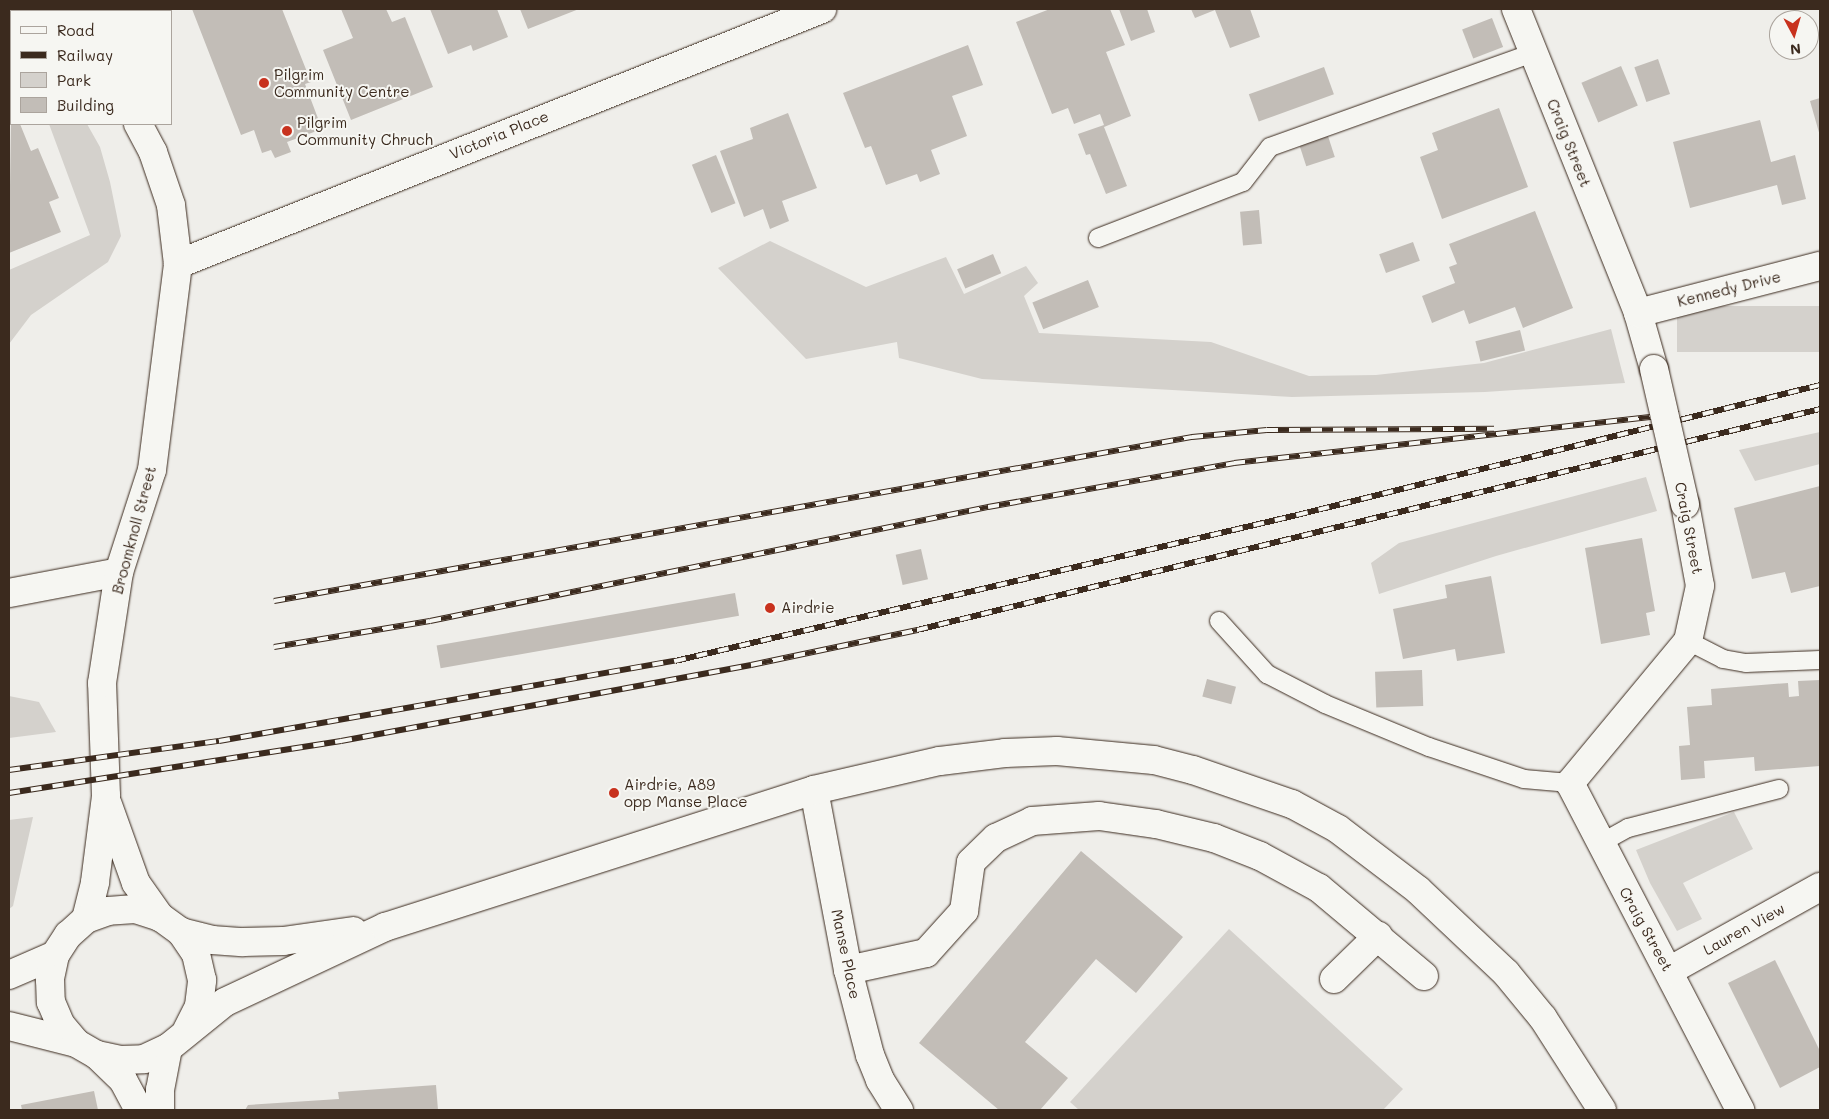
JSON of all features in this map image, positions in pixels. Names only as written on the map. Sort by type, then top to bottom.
[{"type":"street","name":"Victoria Place","points":[[178,264],[822,9]]},
{"type":"street","name":"Craig Street","points":[[1516,9],[1638,313],[1654,369],[1685,504],[1700,586],[1688,641],[1570,783],[1599,844],[1669,971],[1740,1110]]},
{"type":"street","name":"Broomknoll Street","points":[[86,919],[95,882],[106,796],[102,683],[119,572],[152,470],[163,400],[178,264],[172,205],[153,152],[139,125]]},
{"type":"street","name":"Kennedy Drive","points":[[1638,313],[1820,266]]},
{"type":"street","points":[[9,593],[119,572]]},
{"type":"street","points":[[9,1026],[121,1060],[144,1059],[178,1039],[225,1002],[385,927],[624,848],[814,790],[940,761],[1057,750],[1154,760],[1240,784],[1292,804],[1338,829],[1376,856],[1466,933],[1542,1018],[1602,1110]]},
{"type":"street","name":"Manse Place","points":[[814,790],[848,970],[870,1055],[880,1080],[900,1110]]},
{"type":"street","name":"Broomknoll Street","points":[[106,796],[136,883],[171,925]]},
{"type":"street","points":[[848,970],[926,954],[964,911],[971,862],[996,838],[1032,821],[1099,816],[1156,824],[1214,838],[1260,856],[1319,888],[1424,976]]},
{"type":"street","name":"Lauren View","points":[[1669,971],[1820,887]]},
{"type":"street","points":[[139,1110],[123,1080],[61,1025],[51,1002],[50,979],[55,955],[68,935],[86,919],[108,911],[135,909],[212,940],[283,941],[385,927]]},
{"type":"street","points":[[160,1110],[160,1090],[178,1039],[199,1006],[202,980],[196,954],[171,925]]},
{"type":"street","points":[[1334,979],[1378,936]]},
{"type":"street","points":[[9,975],[55,955]]},
{"type":"lane","points":[[1098,238],[1243,182],[1270,147],[1533,53]]},
{"type":"lane","points":[[1219,621],[1267,674],[1325,704],[1429,747],[1524,779],[1570,783]]},
{"type":"lane","points":[[1688,641],[1723,659],[1746,663],[1820,660]]},
{"type":"lane","points":[[1599,844],[1628,828],[1778,790]]},
{"type":"green space","points":[[49,125],[88,125],[100,147],[110,182],[121,236],[108,262],[31,315],[9,344],[9,270],[90,235]]},
{"type":"green space","points":[[770,241],[866,287],[946,257],[964,294],[1026,266],[1038,283],[1024,296],[1039,333],[1211,342],[1309,376],[1376,375],[1484,363],[1611,329],[1625,383],[1485,392],[1292,397],[982,379],[899,358],[897,342],[806,359],[718,268]]},
{"type":"green space","points":[[1677,306],[1820,306],[1820,352],[1677,352]]},
{"type":"green space","points":[[1820,432],[1820,464],[1755,481],[1739,450]]},
{"type":"green space","points":[[1646,477],[1657,511],[1496,556],[1379,594],[1371,563],[1399,543]]},
{"type":"green space","points":[[9,696],[39,702],[56,732],[9,738]]},
{"type":"green space","points":[[1734,812],[1753,849],[1683,883],[1702,919],[1677,931],[1650,883],[1636,850]]},
{"type":"green space","points":[[33,817],[13,906],[9,909],[9,820]]},
{"type":"green space","points":[[1229,929],[1403,1089],[1383,1110],[1079,1110],[1070,1102]]},
{"type":"building","name":"Pilgrim Community Centre","points":[[192,9],[282,9],[311,82],[305,84],[322,129],[287,142],[291,152],[275,158],[271,150],[262,153],[254,130],[241,135]]},
{"type":"building","points":[[341,9],[386,9],[392,22],[405,17],[433,87],[351,120],[323,50],[353,38]]},
{"type":"building","points":[[430,9],[497,9],[508,37],[473,51],[471,45],[448,54]]},
{"type":"building","points":[[520,9],[579,9],[528,29]]},
{"type":"building","points":[[1050,9],[1110,9],[1125,45],[1106,52],[1131,116],[1104,127],[1127,186],[1106,194],[1090,154],[1086,155],[1078,134],[1104,125],[1100,114],[1074,124],[1068,108],[1052,114],[1016,22]]},
{"type":"building","points":[[1119,9],[1147,9],[1155,32],[1131,41]]},
{"type":"building","points":[[1191,9],[1250,9],[1260,37],[1230,48],[1215,10],[1195,18]]},
{"type":"building","points":[[1492,18],[1503,47],[1473,58],[1462,29]]},
{"type":"building","points":[[968,45],[983,85],[952,96],[967,136],[931,150],[940,174],[920,182],[917,174],[886,185],[871,146],[865,148],[843,93]]},
{"type":"building","points":[[1658,59],[1670,94],[1646,102],[1634,67]]},
{"type":"building","points":[[1621,66],[1638,106],[1598,122],[1581,83]]},
{"type":"building","points":[[1324,67],[1334,94],[1259,122],[1249,94]]},
{"type":"building","points":[[1820,98],[1820,136],[1810,101]]},
{"type":"building","points":[[1499,108],[1528,187],[1442,219],[1420,157],[1438,150],[1432,133]]},
{"type":"building","points":[[788,113],[817,188],[782,201],[789,221],[770,229],[763,209],[744,217],[720,151],[753,139],[750,128]]},
{"type":"building","points":[[1760,120],[1771,162],[1795,155],[1806,199],[1782,205],[1777,185],[1690,208],[1673,142]]},
{"type":"building","points":[[11,125],[20,125],[31,151],[38,148],[59,198],[49,202],[61,232],[9,253]]},
{"type":"building","points":[[1328,136],[1335,157],[1306,166],[1299,145]]},
{"type":"building","points":[[716,155],[735,203],[711,213],[692,165]]},
{"type":"building","points":[[1259,210],[1262,244],[1243,246],[1240,212]]},
{"type":"building","points":[[1535,211],[1573,308],[1523,328],[1515,307],[1469,324],[1464,310],[1432,323],[1422,296],[1455,283],[1449,267],[1457,264],[1449,244]]},
{"type":"building","points":[[1413,242],[1420,261],[1386,273],[1379,254]]},
{"type":"building","points":[[993,254],[1001,273],[965,289],[957,269]]},
{"type":"building","points":[[1088,280],[1099,307],[1043,329],[1032,302]]},
{"type":"building","points":[[1520,330],[1525,350],[1480,362],[1475,341]]},
{"type":"building","points":[[1820,486],[1820,586],[1791,593],[1785,572],[1752,579],[1734,508]]},
{"type":"building","points":[[1642,538],[1655,611],[1646,613],[1650,635],[1601,644],[1585,548]]},
{"type":"building","points":[[921,549],[928,579],[903,585],[896,555]]},
{"type":"building","points":[[1491,576],[1505,653],[1457,661],[1455,649],[1403,659],[1393,609],[1447,598],[1445,585]]},
{"type":"building","points":[[735,593],[739,616],[441,668],[437,646]]},
{"type":"building","points":[[1422,670],[1423,706],[1376,708],[1375,672]]},
{"type":"building","points":[[1207,679],[1236,687],[1231,704],[1202,696]]},
{"type":"building","points":[[1820,680],[1820,766],[1755,771],[1754,757],[1704,761],[1705,778],[1681,780],[1679,746],[1690,745],[1687,707],[1712,705],[1711,689],[1788,683],[1789,697],[1799,696],[1798,681]]},
{"type":"building","points":[[1081,851],[1183,937],[1136,993],[1096,959],[1025,1042],[1068,1078],[1040,1110],[999,1110],[919,1043]]},
{"type":"building","points":[[1775,960],[1820,1051],[1820,1067],[1780,1088],[1728,983]]},
{"type":"building","points":[[436,1085],[438,1110],[245,1110],[248,1105],[339,1099],[338,1092]]},
{"type":"building","points":[[94,1091],[98,1110],[22,1110],[21,1105]]},
{"type":"railway","points":[[9,770],[219,741],[675,661],[1297,515],[1820,385]]},
{"type":"railway","points":[[9,793],[341,741],[751,665],[917,630],[1820,409]]},
{"type":"railway","points":[[274,647],[430,621],[988,507],[1234,463],[1679,414]]},
{"type":"railway","points":[[274,601],[1192,437],[1267,430],[1494,429]]},
{"type":"place","name":"Pilgrim Community Centre","points":[[264,83]]},
{"type":"place","name":"Pilgrim Community Chruch","points":[[287,131]]},
{"type":"place","name":"Airdrie","points":[[770,608]]},
{"type":"place","name":"Airdrie, A89 opp Manse Place","points":[[614,793]]}]
